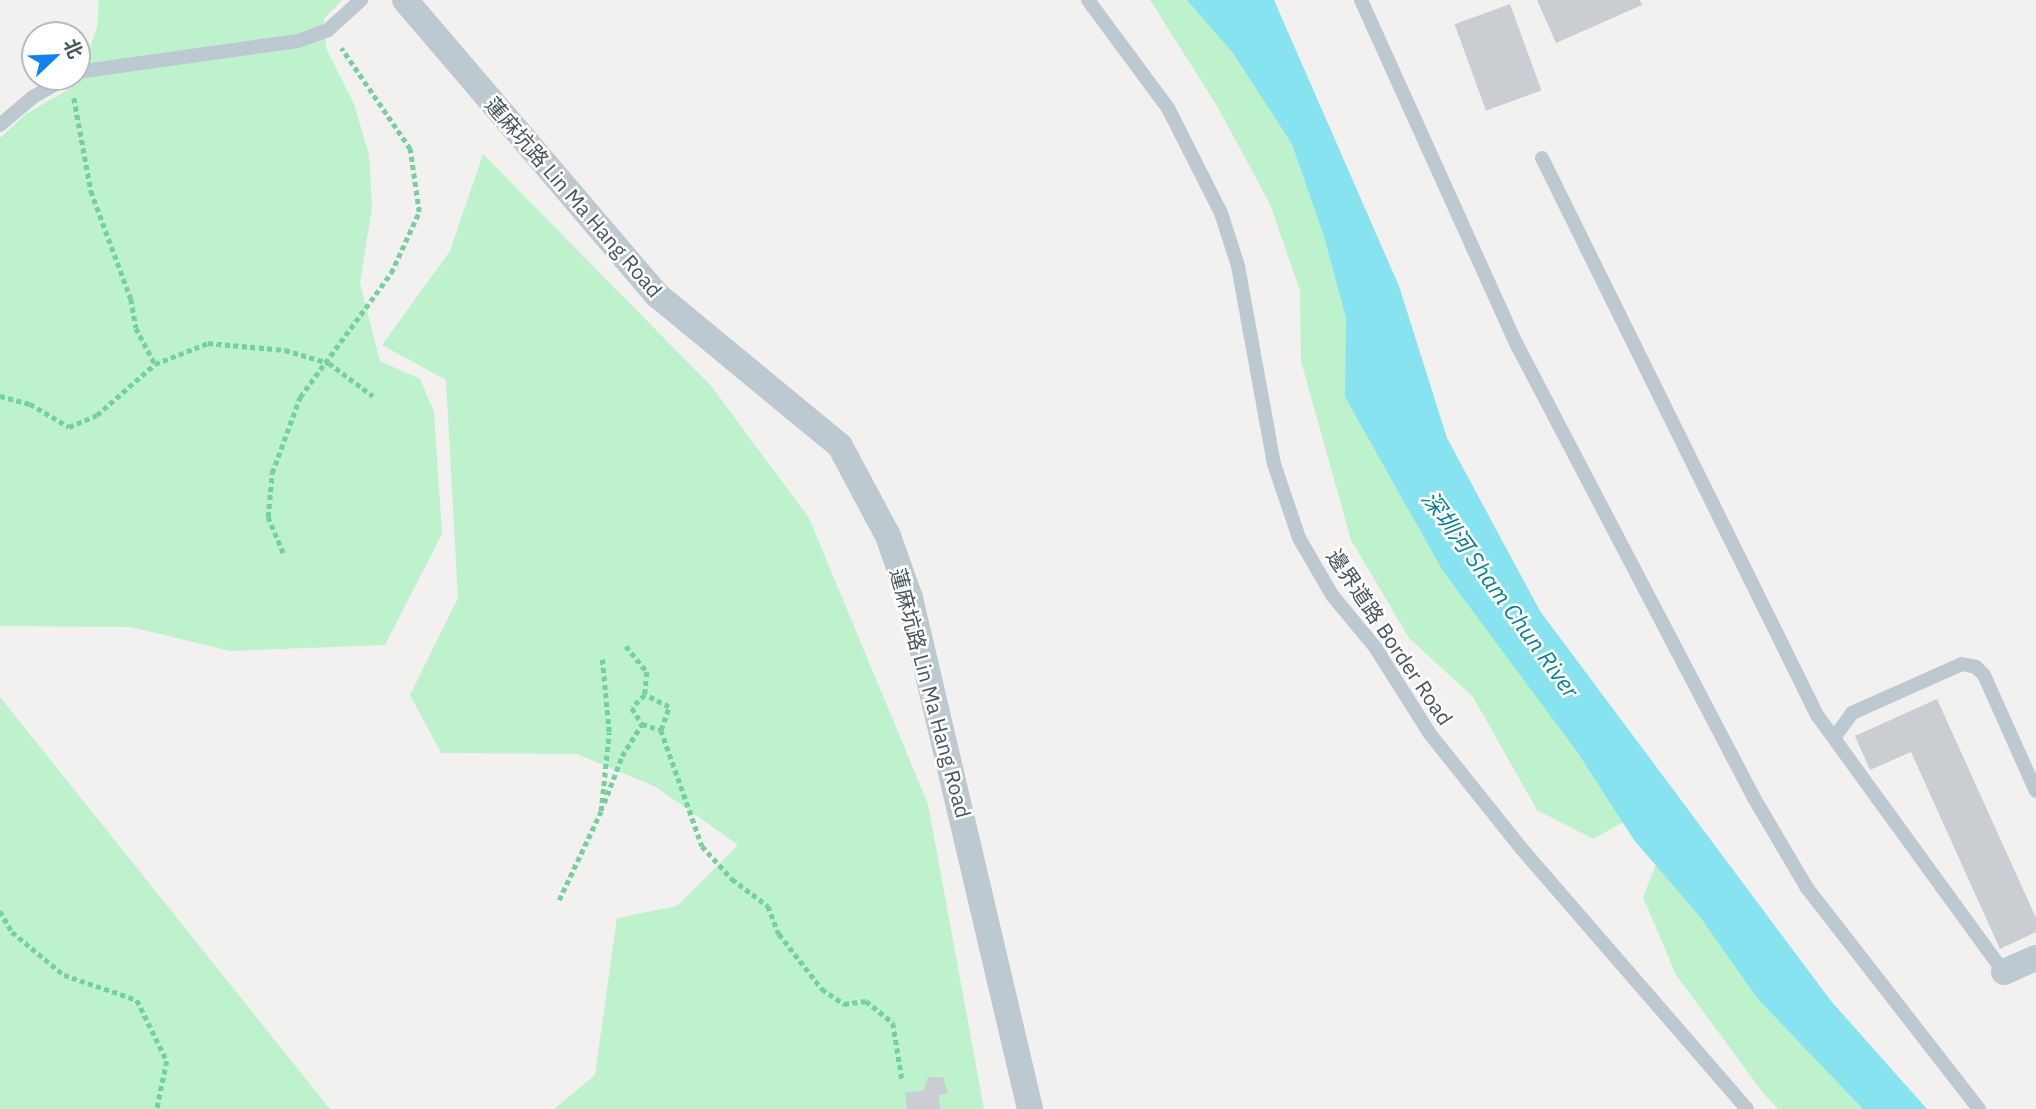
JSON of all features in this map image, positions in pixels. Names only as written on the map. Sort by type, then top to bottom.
[{"type":"street","name":"蓮麻坑路 Lin Ma Hang Road","points":[[405,0],[657,295],[840,446],[888,536],[910,598],[1030,1109]]},
{"type":"street","points":[[2004,972],[2036,958]]},
{"type":"lane","points":[[91,70],[298,41],[328,30],[361,0]]},
{"type":"lane","name":"邊界道路 Border Road","points":[[1088,0],[1168,108],[1221,213],[1238,267],[1274,464],[1299,538],[1332,595],[1375,647],[1430,734],[1521,848],[1747,1109]]},
{"type":"lane","points":[[1361,0],[1517,345],[1755,797],[1807,888],[1979,1109]]},
{"type":"lane","points":[[0,125],[44,91]]},
{"type":"lane","points":[[1542,158],[1817,715],[2004,972]]},
{"type":"lane","points":[[1834,738],[1852,713],[1962,664],[1976,667],[1984,675],[2036,791]]},
{"type":"path","points":[[283,553],[268,517],[272,473],[300,397],[329,363],[391,273],[419,212],[410,149],[328,30]]},
{"type":"path","points":[[72,91],[81,124],[91,191],[131,299],[136,328],[155,364]]},
{"type":"path","points":[[0,396],[30,404],[69,427],[97,415],[155,364],[208,343],[285,349],[329,363],[373,396]]},
{"type":"path","points":[[626,646],[647,673],[645,695],[632,708],[642,724],[662,730]]},
{"type":"path","points":[[601,811],[609,732],[602,657]]},
{"type":"path","points":[[645,695],[669,707],[662,730],[702,846],[732,879],[768,906],[779,934],[822,989],[844,1004],[866,1001],[893,1023],[902,1079]]},
{"type":"path","points":[[559,900],[601,811],[622,756],[642,724]]},
{"type":"path","points":[[0,911],[12,932],[64,975],[137,1000],[167,1060],[157,1109]]},
{"type":"green space","points":[[99,0],[342,0],[324,19],[326,48],[354,104],[369,155],[372,207],[360,283],[380,361],[420,379],[434,412],[442,534],[385,645],[230,651],[131,627],[0,626],[0,138],[26,114],[66,91],[91,91],[91,45],[97,27]]},
{"type":"green space","points":[[1150,0],[1250,0],[1371,344],[1634,816],[1593,839],[1537,810],[1473,697],[1409,638],[1351,540],[1301,361],[1300,291],[1270,204],[1217,106]]},
{"type":"green space","points":[[483,154],[712,387],[809,518],[928,804],[984,1109],[554,1109],[595,1075],[617,918],[677,906],[738,845],[656,787],[577,754],[441,753],[410,695],[458,598],[446,380],[382,345],[450,251]]},
{"type":"green space","points":[[0,697],[330,1109],[0,1109]]},
{"type":"green space","points":[[1663,847],[1872,1109],[1778,1109],[1764,1094],[1676,975],[1643,897]]},
{"type":"water","name":"深圳河 Sham Chun River","points":[[1187,0],[1274,0],[1399,286],[1447,438],[1540,611],[1831,1001],[1927,1109],[1863,1109],[1757,998],[1701,918],[1634,840],[1578,753],[1443,571],[1345,397],[1346,318],[1324,236],[1292,144],[1233,53]]},
{"type":"building","points":[[1537,0],[1640,0],[1642,5],[1556,43]]},
{"type":"building","points":[[1510,4],[1541,90],[1486,111],[1455,24]]},
{"type":"building","points":[[1937,699],[2036,918],[2036,932],[2000,949],[1911,752],[1870,770],[1855,736]]},
{"type":"building","points":[[928,1077],[943,1077],[948,1093],[939,1095],[940,1109],[907,1109],[905,1093],[924,1090]]}]
